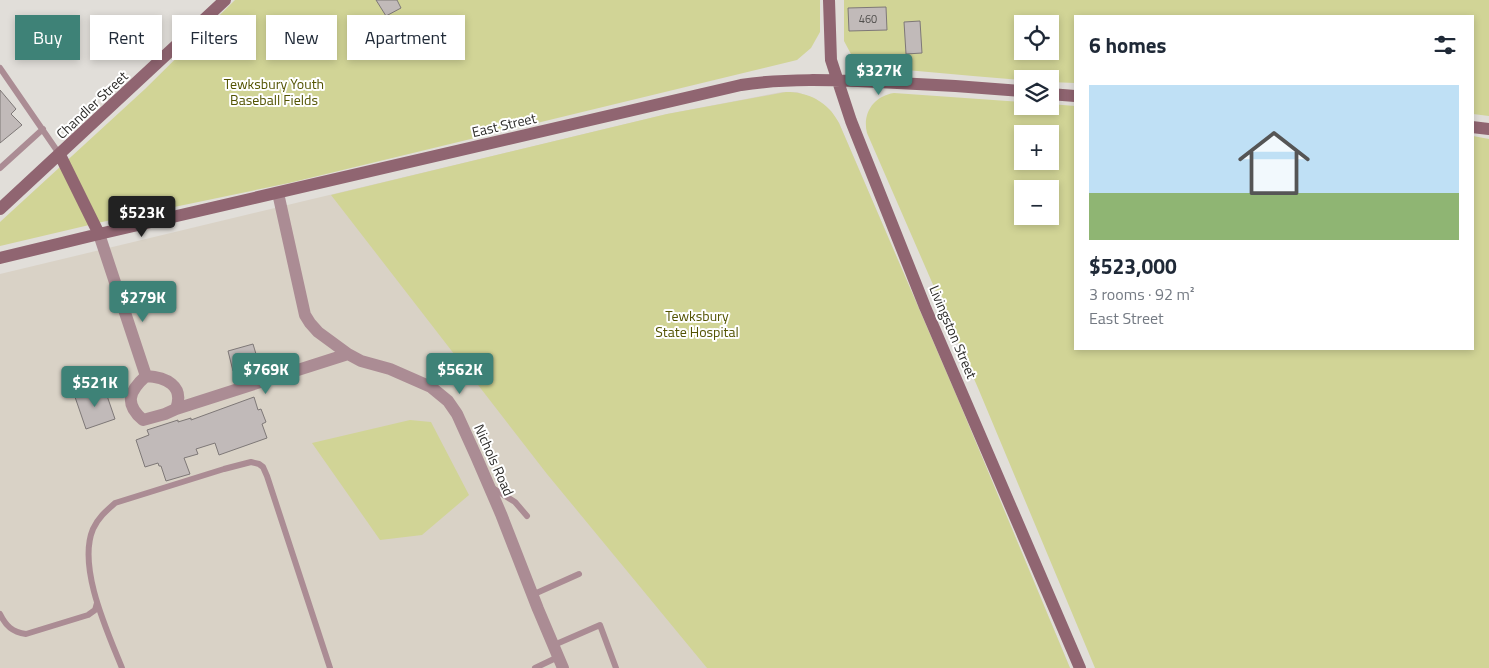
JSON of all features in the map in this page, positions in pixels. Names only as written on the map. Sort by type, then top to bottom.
[{"type":"street","name":"Chandler Street","points":[[1,206],[60,155],[225,0]]},
{"type":"street","name":"Livingston Street","points":[[829,0],[831,60],[851,121],[900,247],[1080,668]]},
{"type":"street","name":"East Street","points":[[0,258],[741,85],[760,82],[837,80],[1014,90]]},
{"type":"street","points":[[1059,95],[1074,96]]},
{"type":"street","points":[[1474,127],[1489,129]]},
{"type":"street","points":[[60,155],[99,234],[146,376]]},
{"type":"street","name":"Nichols Road","points":[[278,193],[305,314],[310,323],[318,332],[348,354],[361,361],[390,369],[431,387],[448,401],[457,414],[488,485],[558,657]]},
{"type":"street","points":[[176,409],[179,402],[177,390],[165,378],[146,376],[138,383],[131,394],[131,404],[136,414],[143,420],[348,354]]},
{"type":"lane","points":[[0,68],[60,155]]},
{"type":"lane","points":[[0,168],[43,130]]},
{"type":"lane","points":[[122,668],[97,603],[90,566],[89,544],[92,530],[102,514],[115,503],[224,469],[255,462],[263,467],[267,476],[330,668]]},
{"type":"lane","points":[[488,485],[515,502],[527,516]]},
{"type":"lane","points":[[532,595],[579,574]]},
{"type":"lane","points":[[0,614],[5,624],[16,632],[26,634],[88,615],[95,610],[97,603]]},
{"type":"lane","points":[[535,668],[558,657],[600,626],[616,668]]},
{"type":"shaded area","name":"Tewksbury State Hospital","points":[[782,92],[797,92],[816,99],[831,111],[839,123],[957,397],[1070,668],[0,668],[0,274],[667,114]]},
{"type":"green space","name":"Tewksbury Youth Baseball Fields","points":[[235,0],[820,0],[820,32],[811,48],[797,60],[289,183],[102,222],[0,246],[0,222],[174,60],[256,60],[256,15],[220,15]]},
{"type":"green space","points":[[844,0],[1489,0],[1489,116],[1474,114],[1474,15],[1074,15],[1074,83],[1059,82],[1059,70],[1014,70],[1014,79],[863,65],[852,56],[844,41]]},
{"type":"green space","name":"Tewksbury State Hospital","points":[[786,92],[810,96],[817,100],[829,109],[839,123],[957,397],[1070,668],[707,668],[547,474],[331,195],[667,114]]},
{"type":"green space","points":[[894,93],[1014,101],[1014,115],[1059,115],[1059,105],[1074,106],[1074,350],[1474,350],[1474,136],[1489,139],[1489,668],[1095,668],[978,388],[867,133],[866,119],[868,112],[875,102]]},
{"type":"green space","points":[[410,420],[431,422],[469,495],[422,535],[380,540],[312,443]]},
{"type":"building","points":[[376,0],[397,0],[401,8],[385,15]]},
{"type":"building","points":[[886,7],[887,30],[849,31],[848,8]]},
{"type":"building","points":[[920,21],[922,53],[906,54],[904,22]]},
{"type":"building","points":[[0,90],[16,109],[11,114],[22,125],[0,143]]},
{"type":"building","points":[[253,344],[256,354],[243,357],[246,367],[233,371],[228,351]]},
{"type":"building","points":[[104,387],[115,419],[86,429],[75,397]]},
{"type":"building","points":[[254,397],[258,410],[261,409],[266,422],[262,424],[267,438],[219,455],[215,443],[196,449],[198,454],[184,458],[190,474],[166,481],[161,466],[158,463],[145,467],[136,440],[149,435],[147,430],[178,420],[178,422],[191,418],[191,420]]}]
